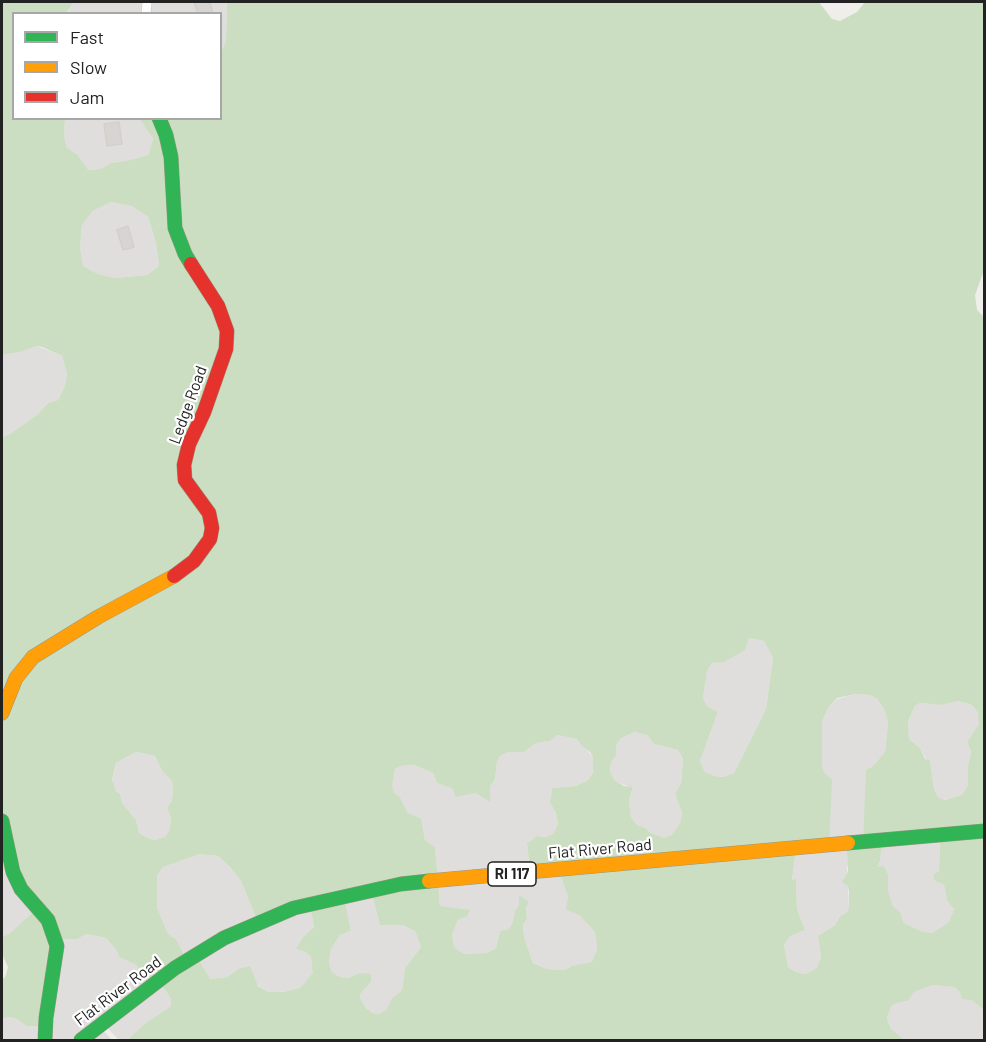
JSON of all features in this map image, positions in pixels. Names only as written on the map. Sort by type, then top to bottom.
[{"type":"street","name":"Ledge Road","points":[[2,713],[16,678],[33,657],[98,617],[177,574],[194,561],[210,539],[212,528],[209,513],[185,480],[184,465],[189,444],[204,412],[226,349],[227,331],[219,309],[185,254],[176,228],[173,215],[171,157],[160,120]]},
{"type":"street","points":[[2,821],[13,872],[21,889],[48,920],[57,946],[45,1041]]},
{"type":"street","name":"Flat River Road","points":[[81,1041],[175,968],[224,938],[294,908],[323,900],[401,884],[984,831]]},
{"type":"shaded area","points":[[74,2],[227,2],[226,41],[222,50],[222,12],[67,12]]},
{"type":"shaded area","points":[[65,120],[141,120],[153,139],[148,155],[111,163],[100,169],[87,170],[77,154],[67,148],[64,136]]},
{"type":"shaded area","points":[[111,202],[133,206],[148,217],[156,243],[159,266],[147,275],[115,278],[98,274],[83,266],[80,247],[82,225],[93,211]]},
{"type":"shaded area","points":[[37,346],[62,356],[67,373],[65,386],[58,400],[48,403],[38,414],[2,437],[2,355]]},
{"type":"shaded area","points":[[749,638],[764,641],[773,658],[766,709],[734,773],[723,777],[714,776],[705,772],[700,761],[718,712],[707,706],[703,698],[707,671],[712,663],[724,661]]},
{"type":"shaded area","points":[[855,694],[870,695],[877,699],[884,709],[888,722],[885,752],[872,767],[863,843],[847,867],[849,908],[840,916],[835,925],[818,936],[821,957],[817,969],[806,974],[788,967],[784,945],[789,937],[805,930],[797,909],[796,880],[792,881],[796,850],[825,774],[822,766],[822,722],[828,708],[837,699]]},
{"type":"shaded area","points":[[958,701],[972,705],[978,713],[980,725],[967,742],[971,752],[968,787],[962,795],[943,800],[938,797],[934,789],[930,761],[909,739],[908,721],[915,706],[920,703],[942,705]]},
{"type":"shaded area","points":[[634,732],[647,735],[654,744],[678,750],[683,759],[681,783],[675,794],[682,813],[680,823],[673,835],[664,838],[637,825],[631,817],[629,800],[633,788],[614,781],[610,771],[620,739]]},
{"type":"shaded area","points":[[557,735],[577,739],[593,757],[593,771],[588,780],[576,786],[552,788],[550,803],[556,813],[558,824],[553,834],[546,837],[536,836],[527,843],[530,871],[560,870],[568,897],[579,915],[595,932],[597,949],[592,963],[573,966],[565,970],[547,969],[533,963],[524,937],[526,907],[520,895],[513,921],[509,929],[500,931],[496,948],[487,953],[464,954],[454,947],[452,935],[458,920],[466,916],[440,906],[435,847],[425,840],[421,818],[408,813],[400,797],[394,792],[391,786],[395,769],[414,765],[433,773],[437,783],[475,793],[490,802],[490,787],[495,779],[500,756],[508,752],[524,752],[536,743],[549,741]]},
{"type":"shaded area","points":[[136,752],[155,756],[162,771],[172,781],[172,800],[167,808],[171,819],[169,832],[165,837],[156,840],[139,833],[136,820],[122,803],[120,794],[116,791],[112,781],[116,763]]},
{"type":"shaded area","points":[[940,837],[939,871],[934,874],[935,880],[944,885],[947,901],[954,909],[949,922],[932,933],[921,931],[904,923],[900,912],[893,906],[888,890],[888,875],[878,868],[881,842]]},
{"type":"shaded area","points":[[200,854],[218,856],[230,867],[241,881],[257,920],[310,906],[314,927],[304,936],[304,951],[311,957],[314,973],[300,988],[268,993],[238,969],[227,977],[209,979],[198,959],[187,960],[176,939],[168,934],[157,907],[157,876],[163,867]]},
{"type":"shaded area","points":[[11,868],[35,910],[9,934],[2,937],[2,871]]},
{"type":"shaded area","points":[[371,891],[380,925],[402,925],[415,931],[421,947],[405,968],[402,990],[392,998],[386,1010],[379,1014],[366,1008],[360,998],[361,993],[371,982],[359,973],[349,978],[340,977],[332,972],[329,963],[331,949],[340,935],[351,931],[344,896]]},
{"type":"shaded area","points":[[86,934],[106,938],[119,957],[136,965],[149,986],[161,984],[171,999],[171,1006],[147,1022],[127,1040],[119,1040],[103,1024],[101,1028],[112,1040],[2,1040],[2,1019],[9,1017],[17,1019],[26,1026],[56,939]]},
{"type":"shaded area","points":[[933,985],[954,987],[984,1010],[984,1040],[904,1040],[899,1038],[891,1029],[887,1018],[891,1007],[896,1003],[908,1001],[913,992]]},
{"type":"green space","points":[[2,2],[74,2],[67,12],[12,12],[12,120],[65,120],[64,136],[67,148],[77,154],[88,170],[100,169],[111,163],[148,155],[153,139],[141,120],[222,120],[222,50],[226,41],[227,2],[819,2],[832,19],[840,21],[857,12],[865,2],[984,2],[984,270],[975,295],[977,310],[984,317],[984,1010],[971,1000],[962,999],[960,992],[954,987],[933,985],[914,992],[908,1001],[896,1003],[891,1007],[887,1018],[891,1029],[904,1040],[127,1040],[147,1022],[171,1006],[171,999],[161,984],[149,986],[136,965],[119,957],[106,938],[86,934],[77,939],[56,939],[44,1026],[26,1026],[17,1019],[9,1017],[2,1019],[2,981],[8,967],[2,954],[2,937],[9,934],[35,910],[11,868],[2,871],[2,437],[38,414],[48,403],[58,400],[65,386],[67,373],[62,356],[42,347],[37,346],[2,355]],"holes":[[[111,202],[132,206],[148,217],[156,243],[159,266],[147,275],[115,278],[98,274],[83,266],[80,247],[82,225],[93,211]],[[749,638],[764,641],[773,658],[766,709],[734,773],[723,777],[714,776],[705,772],[700,761],[718,712],[707,706],[703,698],[707,671],[712,663],[724,662],[745,650]],[[855,694],[870,695],[877,699],[884,709],[888,722],[885,752],[872,767],[866,770],[863,843],[847,846],[848,872],[842,882],[848,886],[849,908],[840,916],[835,925],[818,936],[821,957],[817,968],[806,974],[788,967],[784,945],[789,937],[805,930],[797,909],[796,879],[792,880],[796,850],[829,845],[832,779],[825,774],[822,766],[822,722],[828,708],[837,698]],[[958,701],[972,705],[978,713],[979,725],[967,742],[971,752],[968,786],[962,795],[944,800],[938,797],[934,789],[930,760],[925,759],[920,748],[909,739],[908,721],[915,706],[920,703],[942,705]],[[634,732],[647,735],[654,744],[678,750],[683,759],[681,783],[675,794],[682,813],[680,823],[672,835],[664,838],[649,832],[646,828],[637,825],[631,817],[629,800],[633,787],[624,786],[614,780],[610,771],[611,762],[616,756],[616,746],[620,739]],[[557,735],[577,739],[593,757],[593,772],[588,780],[576,786],[552,788],[550,803],[556,813],[558,824],[553,834],[546,837],[536,836],[527,843],[530,871],[559,870],[568,897],[566,910],[579,915],[595,932],[597,949],[592,962],[572,966],[565,970],[547,969],[533,963],[524,937],[523,925],[527,919],[526,907],[529,902],[519,895],[519,905],[513,921],[509,929],[500,931],[496,948],[487,953],[464,954],[454,947],[452,935],[458,920],[467,916],[470,910],[440,906],[435,847],[425,840],[421,818],[408,813],[400,797],[394,792],[392,786],[395,769],[414,765],[433,773],[437,783],[452,788],[456,797],[475,793],[490,802],[490,787],[495,779],[500,756],[508,752],[524,752],[536,743],[550,741]],[[136,752],[155,756],[162,771],[172,781],[173,787],[172,800],[167,808],[171,819],[169,831],[165,837],[155,840],[139,833],[136,820],[122,803],[112,780],[116,763]],[[940,837],[939,871],[934,874],[934,880],[944,885],[947,901],[954,909],[949,922],[932,933],[921,931],[904,923],[900,912],[893,906],[888,890],[888,875],[884,866],[878,867],[882,842]],[[200,854],[218,856],[241,881],[257,920],[310,906],[314,927],[304,936],[296,949],[304,951],[311,957],[313,973],[300,988],[283,992],[268,992],[258,986],[250,966],[238,969],[227,977],[210,979],[198,959],[187,960],[176,939],[168,934],[157,907],[157,876],[163,867]],[[371,891],[380,925],[402,925],[415,931],[421,947],[405,968],[402,990],[392,998],[386,1010],[379,1014],[366,1008],[360,998],[361,993],[371,982],[371,974],[359,973],[349,978],[340,977],[332,972],[329,963],[331,949],[340,935],[351,931],[344,896]]]},
{"type":"building","points":[[194,2],[210,2],[212,12],[197,12]]},
{"type":"building","points":[[119,122],[122,144],[107,146],[104,124]]},
{"type":"building","points":[[128,226],[134,247],[123,250],[117,230]]},
{"type":"traffic: fast","points":[[160,120],[171,157],[175,228],[191,264]]},
{"type":"traffic: fast","points":[[2,821],[13,872],[21,889],[48,920],[57,946],[45,1040]]},
{"type":"traffic: fast","points":[[848,843],[984,831]]},
{"type":"traffic: fast","points":[[81,1040],[175,968],[224,938],[294,908],[401,884],[429,881]]},
{"type":"traffic: slow","points":[[2,713],[16,678],[33,657],[98,617],[174,576]]},
{"type":"traffic: slow","points":[[429,881],[848,843]]},
{"type":"traffic: jam","points":[[174,576],[194,561],[210,539],[212,528],[209,513],[185,480],[184,465],[189,444],[204,412],[226,349],[227,331],[218,306],[191,264]]}]
